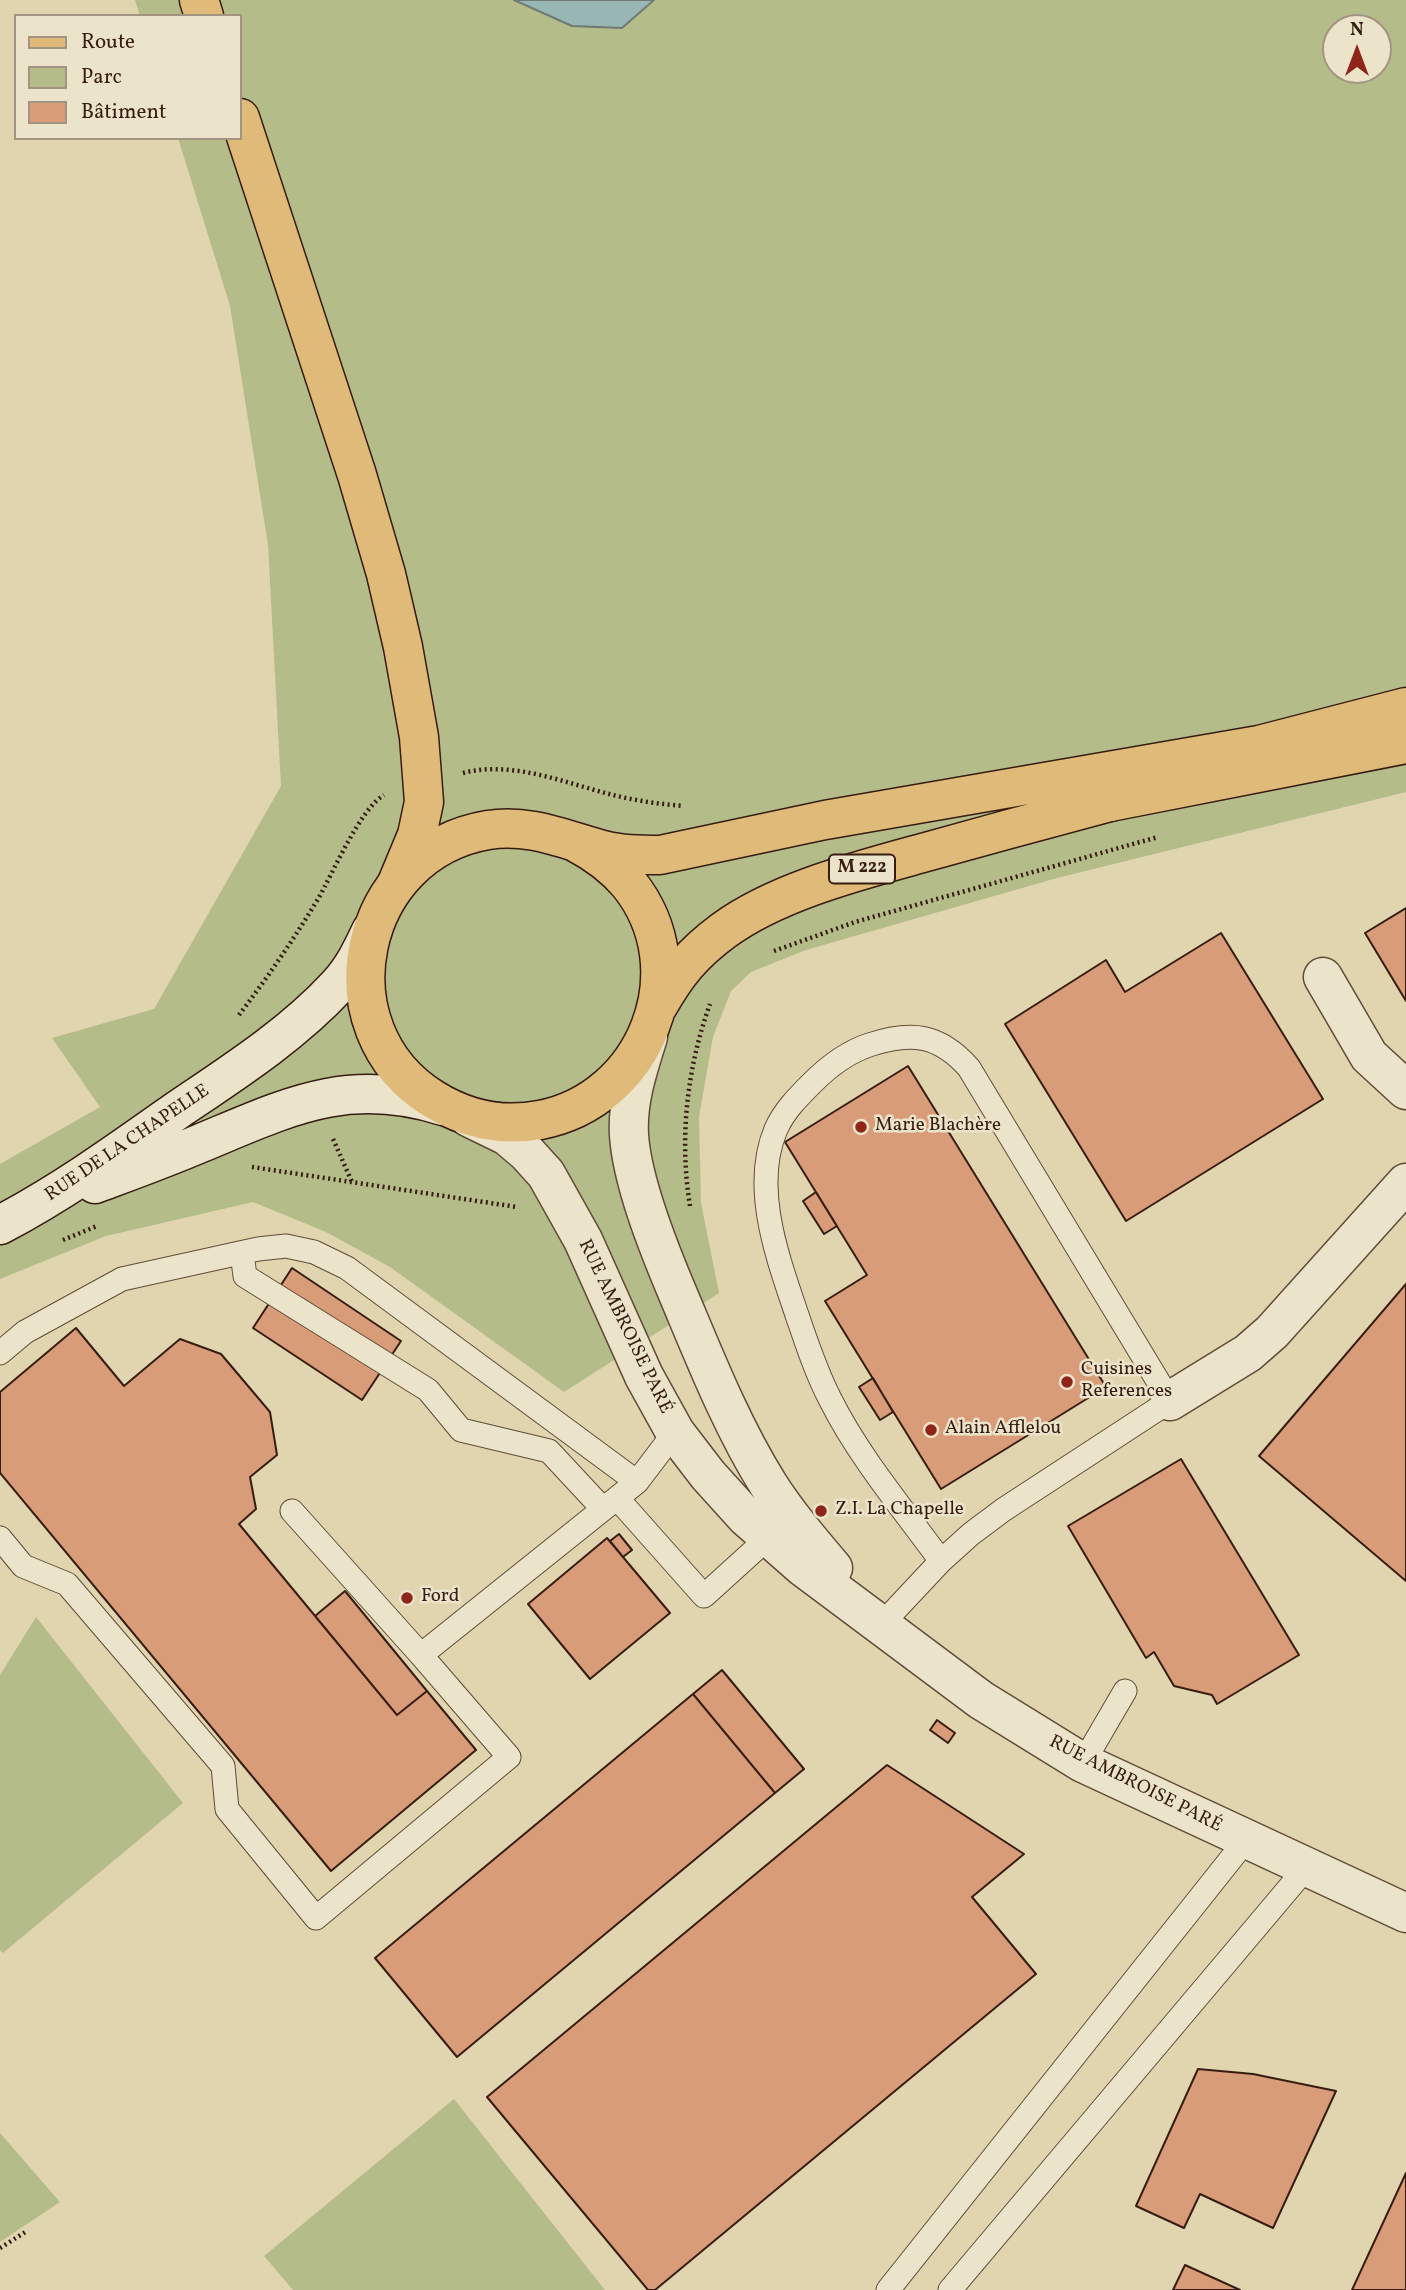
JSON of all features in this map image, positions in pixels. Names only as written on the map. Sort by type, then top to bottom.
[{"type":"main road","points":[[242,124],[357,475],[386,574],[403,647],[419,737],[424,802],[417,835],[397,883],[382,906],[367,948],[365,983],[372,1023],[393,1062],[424,1094],[454,1110],[508,1123],[552,1117],[573,1110],[593,1099],[619,1077],[639,1051],[653,1020],[660,965],[656,943],[645,912],[619,873],[591,850],[575,842],[541,831],[506,828],[453,840],[437,848],[397,883]]},
{"type":"main road","name":"M 222","points":[[575,842],[632,855],[660,855],[825,820],[1259,745],[1406,708]]},
{"type":"main road","points":[[1110,802],[1406,744]]},
{"type":"main road","name":"M 222","points":[[653,1020],[678,972],[700,949],[725,929],[773,903],[841,875],[1110,802],[1259,745]]},
{"type":"street","name":"RUE DE LA CHAPELLE","points":[[37,1205],[242,1066],[309,1014],[339,984],[357,960],[372,931]]},
{"type":"street","points":[[1323,977],[1369,1056],[1406,1090]]},
{"type":"street","name":"RUE AMBROISE PARÉ","points":[[653,1020],[629,1109],[629,1137],[658,1245],[703,1353],[767,1483],[795,1523],[881,1625]]},
{"type":"street","name":"RUE DE LA CHAPELLE","points":[[37,1205],[316,1099],[377,1092],[416,1097],[454,1110]]},
{"type":"street","name":"RUE AMBROISE PARÉ","points":[[454,1110],[507,1136],[546,1174],[583,1240],[644,1376],[676,1432],[708,1475],[746,1517],[803,1567],[981,1700],[1083,1763],[1406,1913]]},
{"type":"street","points":[[1170,1401],[1248,1353],[1272,1332],[1406,1183]]},
{"type":"street","points":[[0,1225],[37,1205]]},
{"type":"lane","points":[[881,1625],[941,1561],[1003,1510],[1170,1401],[969,1068],[954,1051],[938,1043],[914,1037],[890,1038],[864,1046],[825,1070],[783,1115],[775,1131],[767,1167],[767,1199],[780,1265],[814,1364],[830,1401],[855,1441],[941,1561]]},
{"type":"lane","points":[[0,1353],[25,1332],[122,1279],[286,1246],[314,1252],[347,1268],[637,1482]]},
{"type":"lane","points":[[242,1253],[245,1276],[428,1390],[461,1430],[549,1451],[610,1503],[704,1595],[768,1536]]},
{"type":"lane","points":[[421,1655],[637,1482],[676,1432]]},
{"type":"lane","points":[[0,1538],[23,1566],[67,1584],[223,1766],[227,1809],[316,1917],[509,1757],[292,1511]]},
{"type":"lane","points":[[1083,1763],[1125,1691]]},
{"type":"lane","points":[[888,2290],[1246,1840]]},
{"type":"lane","points":[[950,2290],[1306,1868]]},
{"type":"path","points":[[250,1167],[508,1207],[533,1208],[559,1194]]},
{"type":"path","points":[[62,1240],[100,1225]]},
{"type":"path","points":[[0,2248],[27,2231]]},
{"type":"green space","points":[[135,0],[514,0],[572,26],[622,28],[654,0],[1406,0],[1406,792],[1057,878],[806,950],[751,972],[731,991],[713,1037],[699,1117],[701,1203],[719,1293],[564,1392],[390,1267],[326,1232],[253,1202],[106,1236],[0,1279],[0,1164],[100,1107],[52,1038],[154,1009],[281,786],[268,545],[230,306],[179,140],[242,140],[242,14],[139,14]]},
{"type":"green space","points":[[36,1617],[183,1803],[3,1953],[0,1950],[0,1675]]},
{"type":"green space","points":[[454,2099],[605,2290],[293,2290],[264,2256]]},
{"type":"green space","points":[[0,2133],[60,2202],[0,2242]]},
{"type":"water","points":[[514,0],[654,0],[622,28],[572,26]]},
{"type":"building","points":[[1406,908],[1406,1001],[1365,933]]},
{"type":"building","points":[[1221,933],[1323,1099],[1126,1221],[1005,1024],[1106,960],[1125,992]]},
{"type":"building","points":[[908,1066],[1106,1387],[941,1489],[825,1301],[867,1275],[785,1142]]},
{"type":"building","points":[[816,1192],[837,1226],[824,1234],[803,1201]]},
{"type":"building","points":[[292,1268],[401,1341],[362,1400],[253,1328]]},
{"type":"building","points":[[1406,1284],[1406,1581],[1259,1456]]},
{"type":"building","points":[[76,1328],[124,1386],[180,1339],[221,1354],[270,1412],[277,1455],[250,1477],[256,1509],[239,1524],[397,1715],[427,1691],[476,1750],[331,1871],[0,1473],[0,1392]]},
{"type":"building","points":[[873,1378],[893,1412],[880,1420],[859,1387]]},
{"type":"building","points":[[1181,1459],[1299,1655],[1217,1704],[1212,1695],[1174,1686],[1154,1652],[1146,1658],[1068,1526]]},
{"type":"building","points":[[619,1534],[632,1550],[623,1557],[610,1541]]},
{"type":"building","points":[[607,1538],[670,1613],[590,1679],[528,1604]]},
{"type":"building","points":[[345,1591],[427,1691],[397,1715],[315,1616]]},
{"type":"building","points":[[722,1670],[804,1769],[775,1793],[693,1694]]},
{"type":"building","points":[[693,1694],[775,1793],[457,2057],[375,1958]]},
{"type":"building","points":[[937,1720],[955,1733],[948,1743],[930,1730]]},
{"type":"building","points":[[887,1765],[1024,1854],[972,1897],[1036,1974],[655,2290],[648,2290],[487,2097]]},
{"type":"building","points":[[1198,2069],[1253,2074],[1336,2091],[1273,2228],[1200,2194],[1184,2228],[1136,2206]]},
{"type":"building","points":[[1406,2173],[1406,2290],[1352,2290]]},
{"type":"building","points":[[1185,2265],[1240,2290],[1173,2290]]},
{"type":"place","name":"Marie Blachère","points":[[861,1127]]},
{"type":"place","name":"Cuisines References","points":[[1067,1382]]},
{"type":"place","name":"Alain Afflelou","points":[[931,1430]]},
{"type":"place","name":"Z.I. La Chapelle","points":[[821,1511]]},
{"type":"place","name":"Ford","points":[[407,1598]]}]
